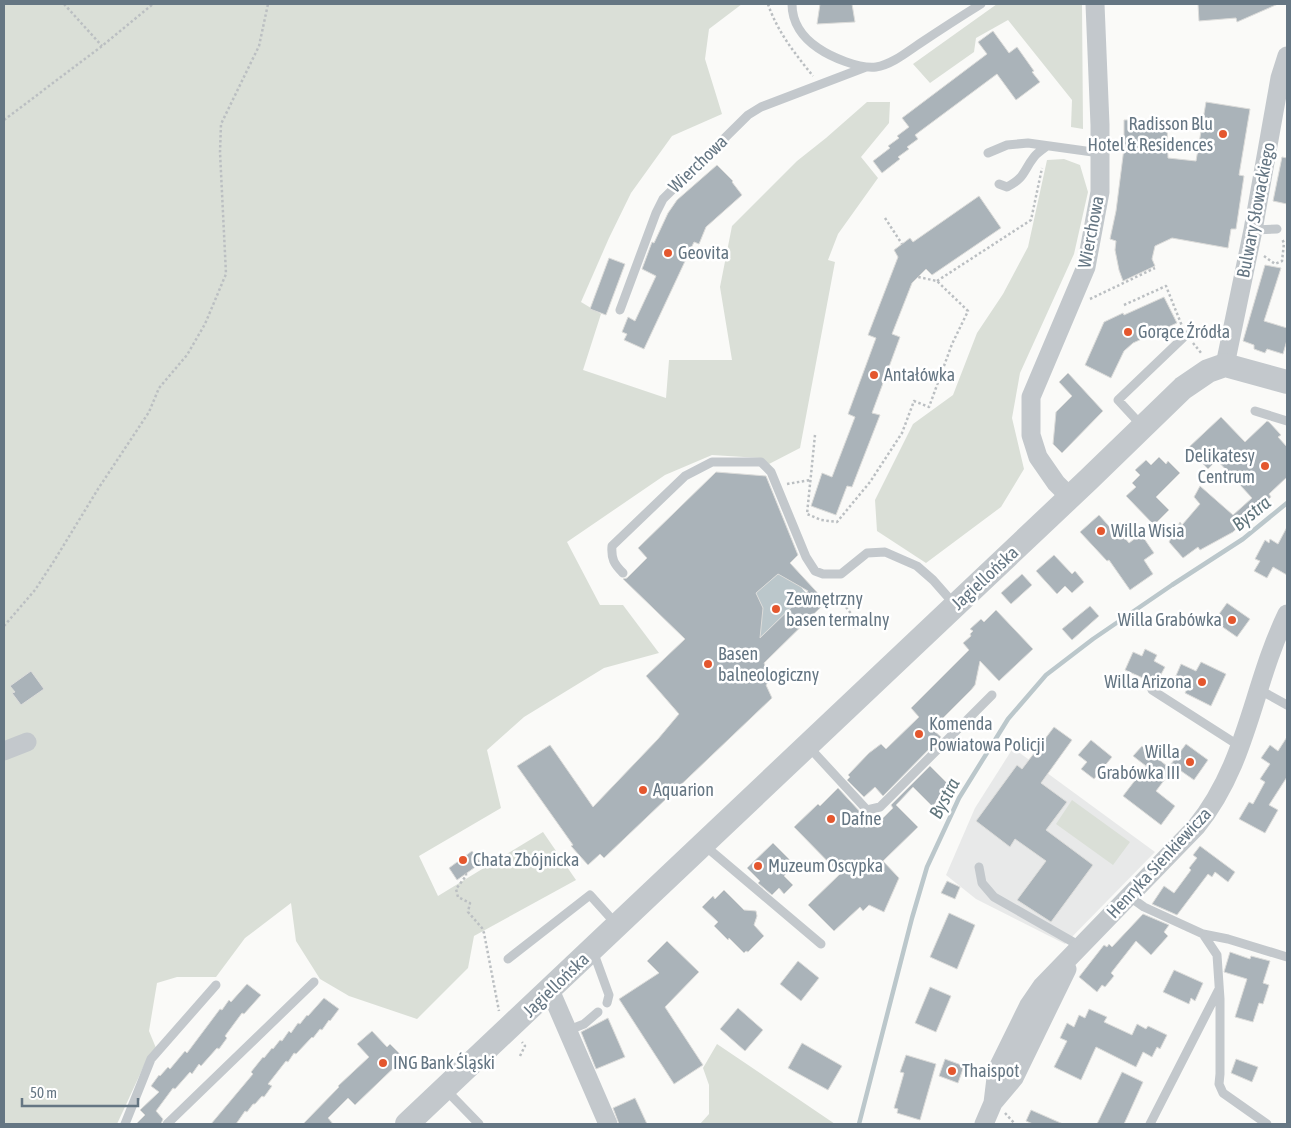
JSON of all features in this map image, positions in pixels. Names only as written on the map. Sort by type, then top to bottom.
[{"type":"street","name":"Wierchowa","points":[[1070,497],[1056,483],[1038,457],[1031,435],[1031,397],[1086,267],[1100,192],[1095,4]]},
{"type":"street","name":"Bulwary Słowackiego","points":[[1225,365],[1260,230],[1280,78],[1287,56]]},
{"type":"street","name":"Jagiellońska","points":[[408,1124],[1183,388],[1208,371],[1225,365]]},
{"type":"street","points":[[1225,365],[1287,380]]},
{"type":"street","name":"Henryka Sienkiewicza","points":[[984,1124],[993,1102],[1014,1078],[1060,982],[1080,946],[1130,897],[1207,814],[1230,775],[1241,747],[1258,689],[1287,614]]},
{"type":"street","points":[[4,752],[27,742]]},
{"type":"street","points":[[550,990],[569,1030],[608,1124]]},
{"type":"lane","points":[[792,4],[792,11],[797,26],[806,39],[820,49],[855,65],[866,67]]},
{"type":"lane","name":"Wierchowa","points":[[620,310],[663,199],[748,115],[761,107],[866,67],[878,67],[897,58],[981,4]]},
{"type":"lane","points":[[988,153],[1007,145],[1028,143],[1100,153]]},
{"type":"lane","points":[[999,184],[1007,188],[1014,184],[1023,176],[1034,157],[1047,146]]},
{"type":"lane","points":[[1260,230],[1277,229]]},
{"type":"lane","points":[[1143,428],[1118,400],[1186,336]]},
{"type":"lane","points":[[1255,411],[1287,421]]},
{"type":"lane","points":[[622,573],[614,564],[611,556],[612,546],[685,476],[712,462],[761,462],[771,472],[806,557],[815,571],[823,574],[841,574],[867,553],[885,552],[917,566],[933,580],[955,606]]},
{"type":"lane","points":[[1258,689],[1287,705]]},
{"type":"lane","points":[[1152,690],[1241,747]]},
{"type":"lane","points":[[807,746],[867,810],[880,807],[992,695]]},
{"type":"lane","points":[[703,844],[821,944]]},
{"type":"lane","points":[[979,867],[982,883],[994,896],[1080,946]]},
{"type":"lane","points":[[508,959],[590,895],[618,925]]},
{"type":"lane","points":[[1130,897],[1144,906],[1203,934],[1228,939],[1287,957]]},
{"type":"lane","points":[[1203,934],[1217,955],[1219,1084],[1222,1093],[1267,1124]]},
{"type":"lane","points":[[593,949],[609,995],[607,1003]]},
{"type":"lane","points":[[167,1124],[314,982]]},
{"type":"lane","points":[[125,1124],[151,1059],[216,985]]},
{"type":"lane","points":[[1150,1124],[1219,989]]},
{"type":"lane","points":[[569,1030],[584,1024],[598,1012]]},
{"type":"lane","points":[[445,1089],[479,1124]]},
{"type":"path","points":[[64,4],[102,46]]},
{"type":"path","points":[[4,120],[102,46],[153,4]]},
{"type":"path","points":[[4,626],[35,590],[54,561],[93,496],[149,412],[160,388],[187,355],[212,308],[226,274],[220,152],[221,124],[259,46],[268,4]]},
{"type":"path","points":[[768,4],[772,17],[791,49],[820,85]]},
{"type":"path","points":[[937,281],[1031,220],[1047,146]]},
{"type":"path","points":[[885,218],[902,244]]},
{"type":"path","points":[[1260,230],[1262,256],[1275,264],[1282,261],[1284,243],[1277,229]]},
{"type":"path","points":[[1082,304],[1155,268]]},
{"type":"path","points":[[815,435],[807,514],[821,520],[837,522],[870,482],[902,433],[914,401],[929,407],[952,344],[968,311],[937,281],[918,277]]},
{"type":"path","points":[[1124,305],[1166,286],[1186,336]]},
{"type":"path","points":[[778,487],[810,480]]},
{"type":"path","points":[[839,600],[852,615]]},
{"type":"path","points":[[847,619],[856,628]]},
{"type":"path","points":[[466,873],[466,876],[456,889],[458,897],[470,903],[468,912],[484,933],[500,1018]]},
{"type":"path","points":[[520,1040],[525,1046],[520,1056]]},
{"type":"shaded area","points":[[4,4],[742,4],[709,29],[705,59],[722,114],[672,136],[631,193],[581,302],[601,314],[583,370],[666,398],[669,360],[732,360],[720,287],[732,226],[797,161],[867,102],[890,102],[889,123],[861,157],[878,178],[838,234],[828,260],[835,262],[800,448],[769,464],[760,458],[712,455],[665,475],[567,542],[600,605],[623,605],[659,653],[604,668],[524,717],[487,750],[501,808],[419,856],[438,896],[543,832],[576,880],[474,936],[468,968],[417,1019],[349,996],[320,979],[296,941],[291,903],[245,938],[216,977],[177,977],[157,983],[149,1031],[156,1048],[148,1057],[117,1124],[4,1124]]},
{"type":"shaded area","points":[[997,4],[1082,4],[1083,129],[1071,127],[1072,100],[1008,20],[976,38],[974,52],[930,83],[913,64]]},
{"type":"shaded area","points":[[1064,159],[1080,165],[1088,192],[1074,254],[1020,373],[1012,418],[1024,469],[1001,507],[926,563],[877,531],[875,500],[913,424],[953,395],[977,333],[1003,294],[1028,247],[1047,160]]},
{"type":"shaded area","name":"Zewnętrzny basen termalny","points":[[778,574],[800,586],[806,593],[751,646],[763,608],[756,593]]},
{"type":"shaded area","points":[[1013,748],[1155,852],[1065,944],[976,899],[946,875],[975,808]]},
{"type":"shaded area","points":[[1072,800],[1130,842],[1113,865],[1056,824]]},
{"type":"shaded area","points":[[717,1044],[835,1124],[700,1124],[709,1114],[709,1085],[703,1068]]},
{"type":"building","points":[[820,4],[852,4],[855,22],[817,24]]},
{"type":"building","points":[[1198,4],[1278,4],[1237,22],[1236,18],[1199,21]]},
{"type":"building","points":[[993,31],[1009,53],[1017,47],[1040,82],[1016,100],[997,74],[915,135],[918,139],[898,157],[900,159],[882,173],[873,161],[890,148],[888,146],[899,138],[897,136],[909,127],[902,118],[987,54],[978,42]]},
{"type":"building","name":"Radisson Blu Hotel & Residences","points":[[1206,102],[1250,109],[1239,175],[1244,176],[1236,229],[1231,229],[1228,248],[1172,238],[1155,246],[1152,259],[1155,266],[1123,281],[1115,250],[1116,241],[1110,239],[1116,211],[1124,148],[1124,120],[1167,119],[1168,158],[1196,161]]},
{"type":"building","points":[[1282,157],[1287,158],[1287,204],[1273,201]]},
{"type":"building","name":"Geovita","points":[[717,165],[733,181],[742,195],[706,227],[699,244],[694,242],[644,349],[624,340],[627,334],[622,332],[628,317],[635,321],[656,276],[642,269],[652,242],[654,243],[668,213],[677,200]]},
{"type":"building","name":"Antałówka","points":[[979,196],[1001,228],[932,275],[926,269],[912,283],[892,334],[900,337],[872,413],[880,415],[852,487],[847,486],[836,515],[811,506],[822,473],[832,477],[855,417],[848,414],[876,338],[868,335],[898,257],[894,250],[910,238],[913,242]]},
{"type":"building","points":[[609,258],[625,264],[606,315],[590,309]]},
{"type":"building","points":[[1265,265],[1281,268],[1264,321],[1287,328],[1287,340],[1283,354],[1267,349],[1265,353],[1254,349],[1254,345],[1243,341]]},
{"type":"building","name":"Gorące Źródła","points":[[1164,297],[1177,323],[1133,343],[1124,351],[1111,378],[1085,365],[1104,322]]},
{"type":"building","points":[[1068,373],[1103,411],[1062,453],[1053,444],[1056,412],[1072,396],[1059,382]]},
{"type":"building","points":[[1221,417],[1245,442],[1267,421],[1269,422],[1281,435],[1278,437],[1287,447],[1287,477],[1269,494],[1271,497],[1233,532],[1200,550],[1198,547],[1183,558],[1169,542],[1180,522],[1182,525],[1200,504],[1194,497],[1200,486],[1233,515],[1252,498],[1217,460],[1208,469],[1188,448]]},
{"type":"building","points":[[1159,457],[1166,464],[1168,461],[1180,473],[1156,497],[1169,510],[1154,525],[1126,496],[1136,487],[1132,483],[1140,475],[1135,470],[1146,460],[1151,465]]},
{"type":"building","points":[[716,472],[766,476],[798,555],[790,563],[826,602],[764,663],[771,679],[766,685],[772,698],[604,858],[600,854],[588,865],[571,846],[573,845],[517,766],[550,745],[593,807],[658,739],[679,714],[646,676],[685,639],[623,579],[627,578],[647,558],[638,548]],"holes":[[[778,574],[808,591],[760,638],[763,608],[756,593]]]},
{"type":"building","points":[[1099,515],[1116,534],[1119,531],[1129,543],[1141,534],[1154,553],[1144,560],[1153,574],[1130,590],[1109,560],[1107,561],[1080,532]]},
{"type":"building","points":[[1287,527],[1287,575],[1273,567],[1267,578],[1254,571],[1260,561],[1255,559],[1265,540],[1269,543],[1270,539],[1278,544]]},
{"type":"building","points":[[1054,555],[1072,574],[1075,571],[1084,582],[1072,593],[1065,586],[1057,594],[1036,571]]},
{"type":"building","points":[[1022,574],[1032,585],[1011,604],[1001,593]]},
{"type":"building","name":"Willa Grabówka","points":[[1227,603],[1250,619],[1237,637],[1214,621]]},
{"type":"building","points":[[1090,606],[1099,616],[1072,640],[1062,629]]},
{"type":"building","points":[[996,610],[1033,649],[999,681],[980,661],[975,685],[932,729],[941,737],[883,796],[875,787],[864,797],[847,780],[850,777],[848,775],[869,753],[881,744],[886,749],[919,717],[911,708],[969,650],[963,643],[971,636],[970,634],[973,631],[970,629],[981,619],[984,622]]},
{"type":"building","points":[[1145,649],[1157,655],[1154,661],[1165,667],[1158,680],[1156,679],[1154,683],[1125,670],[1133,652],[1142,656]]},
{"type":"building","name":"Willa Arizona","points":[[1201,662],[1226,674],[1211,706],[1185,693],[1189,685],[1175,678],[1181,664],[1196,671]]},
{"type":"building","points":[[31,671],[44,689],[21,705],[12,693],[15,692],[10,686]]},
{"type":"building","points":[[1054,727],[1072,740],[1041,783],[1067,802],[1046,830],[1093,865],[1051,922],[1017,900],[1046,861],[1015,839],[1010,847],[976,821],[1017,765],[1022,769]]},
{"type":"building","points":[[1287,737],[1287,777],[1269,805],[1278,810],[1265,833],[1239,819],[1249,802],[1253,804],[1265,782],[1260,779],[1270,764],[1261,758],[1270,745],[1278,751]]},
{"type":"building","points":[[1091,740],[1112,757],[1094,779],[1081,769],[1087,762],[1078,755]]},
{"type":"building","name":"Willa Grabówka III","points":[[1186,744],[1208,760],[1194,780],[1171,764]]},
{"type":"building","points":[[1142,746],[1172,770],[1156,791],[1175,806],[1161,825],[1123,796],[1146,766],[1133,756]]},
{"type":"building","points":[[930,766],[947,783],[933,807],[913,787],[896,805],[918,827],[883,861],[899,878],[884,912],[869,905],[863,911],[860,907],[834,931],[808,905],[840,874],[794,827],[818,804],[820,806],[838,788],[874,827],[893,808],[891,805]]},
{"type":"building","points":[[773,843],[795,865],[784,876],[793,885],[784,894],[779,888],[772,895],[758,883],[760,881],[747,868]]},
{"type":"building","points":[[1200,846],[1235,872],[1228,882],[1215,872],[1212,877],[1208,874],[1177,915],[1152,904],[1164,886],[1174,893],[1191,870],[1189,868],[1197,858],[1193,855]]},
{"type":"building","points":[[472,851],[481,863],[457,880],[449,868]]},
{"type":"building","points":[[947,881],[960,887],[955,899],[941,893]]},
{"type":"building","points":[[724,890],[744,910],[756,911],[757,916],[754,925],[764,936],[748,952],[744,953],[729,938],[728,940],[714,926],[718,922],[702,907],[713,896],[715,899]]},
{"type":"building","points":[[949,913],[975,925],[957,969],[930,957]]},
{"type":"building","points":[[1143,914],[1169,925],[1164,932],[1168,936],[1151,955],[1136,941],[1111,973],[1114,976],[1105,987],[1102,985],[1097,992],[1079,977],[1104,945],[1107,947],[1109,944],[1112,947]]},
{"type":"building","points":[[667,941],[699,972],[665,1007],[703,1065],[674,1084],[619,999],[659,973],[647,961]]},
{"type":"building","points":[[1230,952],[1250,959],[1251,956],[1270,961],[1263,983],[1269,985],[1263,1004],[1259,1003],[1253,1022],[1235,1017],[1247,979],[1224,972]]},
{"type":"building","points":[[798,961],[819,978],[801,1001],[780,984]]},
{"type":"building","points":[[1174,970],[1203,983],[1195,1001],[1191,998],[1189,1004],[1163,992]]},
{"type":"building","points":[[247,984],[261,995],[244,1014],[242,1013],[225,1036],[227,1038],[219,1049],[217,1048],[201,1066],[199,1064],[192,1074],[190,1072],[175,1089],[173,1088],[156,1111],[163,1119],[161,1124],[136,1124],[145,1115],[140,1110],[159,1092],[151,1086],[159,1075],[168,1067],[170,1069],[185,1051],[187,1053],[220,1009],[222,1010],[229,1000],[231,1002]]},
{"type":"building","points":[[930,987],[951,996],[936,1032],[915,1023]]},
{"type":"building","points":[[324,998],[339,1009],[322,1030],[320,1029],[296,1054],[294,1053],[288,1062],[286,1061],[268,1084],[272,1086],[264,1097],[262,1096],[247,1112],[245,1111],[236,1124],[211,1124],[253,1074],[251,1072],[263,1057],[280,1040],[282,1041],[289,1031],[291,1033],[298,1023],[300,1024]]},
{"type":"building","points":[[738,1008],[763,1030],[745,1051],[720,1029]]},
{"type":"building","points":[[1089,1009],[1107,1017],[1104,1022],[1132,1035],[1137,1024],[1146,1029],[1148,1026],[1167,1035],[1160,1049],[1157,1047],[1152,1057],[1143,1052],[1136,1067],[1096,1047],[1081,1080],[1054,1067],[1067,1041],[1060,1038],[1067,1023],[1074,1027],[1079,1015],[1085,1018]]},
{"type":"building","points":[[608,1018],[625,1057],[596,1069],[581,1032]]},
{"type":"building","points":[[372,1031],[387,1047],[390,1044],[404,1058],[355,1105],[348,1098],[328,1118],[333,1124],[303,1124],[338,1086],[369,1057],[357,1044]]},
{"type":"building","points":[[802,1043],[842,1066],[828,1090],[788,1068]]},
{"type":"building","points":[[906,1055],[936,1064],[920,1120],[897,1113],[898,1109],[894,1108],[904,1073],[900,1072]]},
{"type":"building","name":"Thaispot","points":[[945,1059],[964,1066],[958,1083],[939,1076]]},
{"type":"building","points":[[1236,1059],[1258,1067],[1252,1082],[1231,1073]]},
{"type":"building","points":[[1122,1072],[1143,1082],[1124,1124],[1097,1124]]},
{"type":"building","points":[[635,1098],[647,1124],[619,1124],[613,1108]]},
{"type":"building","points":[[1031,1110],[1063,1124],[1033,1124],[1026,1121]]},
{"type":"waterway","name":"Bystra","points":[[859,1124],[927,867],[959,798],[1008,719],[1046,675],[1093,639],[1243,539],[1287,503]]},
{"type":"place","name":"Radisson Blu Hotel & Residences","points":[[1223,134]]},
{"type":"place","name":"Geovita","points":[[668,253]]},
{"type":"place","name":"Gorące Źródła","points":[[1128,332]]},
{"type":"place","name":"Antałówka","points":[[874,375]]},
{"type":"place","name":"Delikatesy Centrum","points":[[1265,466]]},
{"type":"place","name":"Willa Wisia","points":[[1101,531]]},
{"type":"place","name":"Zewnętrzny basen termalny","points":[[776,609]]},
{"type":"place","name":"Willa Grabówka","points":[[1232,620]]},
{"type":"place","name":"Basen balneologiczny","points":[[708,664]]},
{"type":"place","name":"Willa Arizona","points":[[1202,682]]},
{"type":"place","name":"Komenda Powiatowa Policji","points":[[919,734]]},
{"type":"place","name":"Willa Grabówka III","points":[[1190,762]]},
{"type":"place","name":"Aquarion","points":[[643,790]]},
{"type":"place","name":"Dafne","points":[[831,819]]},
{"type":"place","name":"Chata Zbójnicka","points":[[463,860]]},
{"type":"place","name":"Muzeum Oscypka","points":[[758,866]]},
{"type":"place","name":"ING Bank Śląski","points":[[383,1063]]},
{"type":"place","name":"Thaispot","points":[[952,1071]]}]
